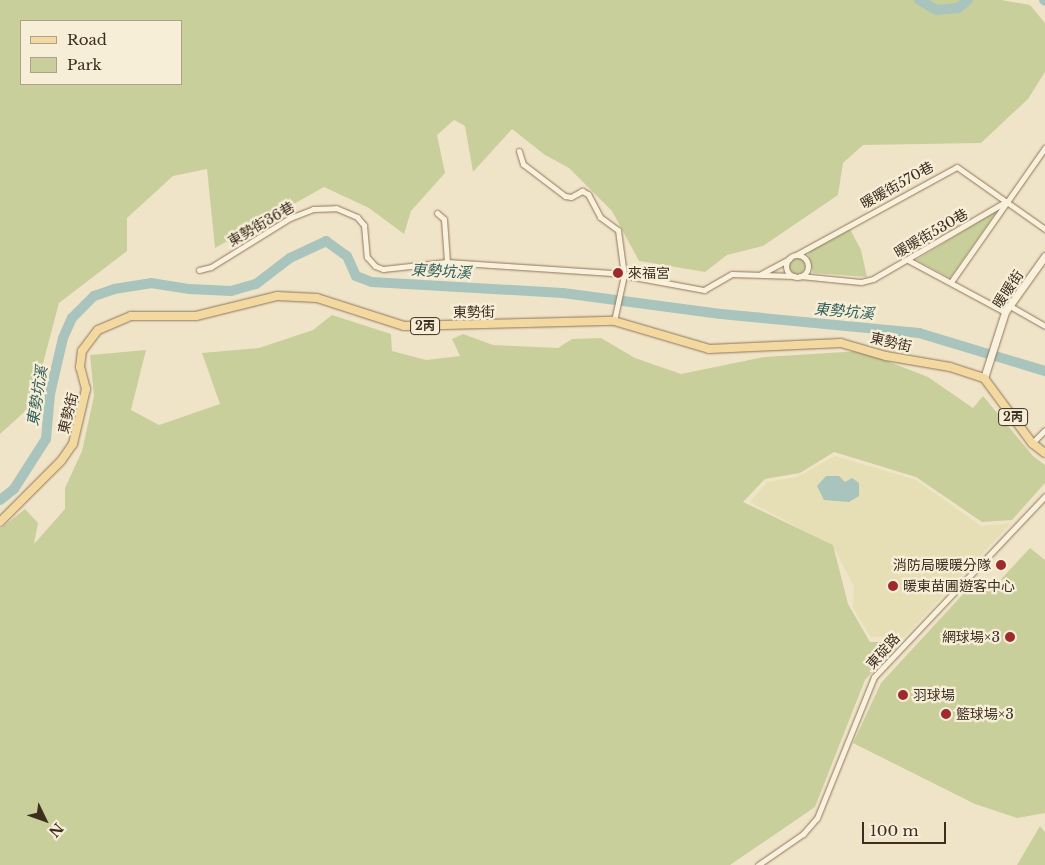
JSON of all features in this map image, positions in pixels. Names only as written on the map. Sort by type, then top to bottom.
[{"type":"main road","name":"東勢街","points":[[0,522],[64,458],[73,444],[86,396],[80,367],[85,345],[98,330],[131,316],[196,316],[277,296],[317,298],[404,326],[614,322],[709,350],[841,343],[886,356],[985,375]]},
{"type":"main road","name":"2丙","points":[[985,375],[1032,443],[1045,453]]},
{"type":"street","name":"暖暖街530巷","points":[[800,276],[861,282],[908,260],[1007,202],[1045,148]]},
{"type":"street","points":[[519,151],[523,164],[566,196],[571,197],[582,191],[588,194],[600,216],[618,230],[624,275],[614,322]]},
{"type":"street","name":"暖暖街570巷","points":[[796,255],[950,169],[964,170],[1045,229]]},
{"type":"street","points":[[951,282],[1007,202]]},
{"type":"street","name":"東勢街36巷","points":[[199,270],[211,267],[290,218],[313,209],[336,208],[357,217],[364,225],[367,257],[375,266],[392,270],[448,262],[624,275]]},
{"type":"street","points":[[436,213],[444,219],[448,262]]},
{"type":"street","points":[[624,275],[704,290],[732,274],[800,276],[808,266],[806,259],[796,255],[760,274]]},
{"type":"street","name":"暖暖街","points":[[985,375],[1005,312],[1045,256]]},
{"type":"street","points":[[790,258],[787,268],[794,276]]},
{"type":"street","points":[[908,260],[1005,312]]},
{"type":"street","points":[[1010,306],[1045,326]]},
{"type":"street","points":[[1032,443],[1045,430]]},
{"type":"street","name":"東碇路","points":[[758,865],[803,834],[817,818],[874,677],[1045,496]]},
{"type":"shaded area","points":[[835,456],[916,480],[981,526],[1011,523],[904,637],[871,637],[853,608],[854,587],[833,546],[750,502],[767,482],[797,477]]},
{"type":"green space","points":[[0,0],[1001,0],[1030,5],[1045,23],[1045,72],[1028,99],[981,143],[863,145],[843,163],[838,195],[763,246],[727,255],[705,272],[639,261],[612,211],[569,168],[545,155],[512,129],[473,172],[465,126],[454,120],[437,135],[445,173],[411,211],[404,234],[369,208],[324,187],[215,248],[207,169],[173,176],[127,218],[127,251],[59,303],[32,405],[0,434]]},
{"type":"green space","points":[[998,210],[950,278],[916,260]]},
{"type":"green space","points":[[850,229],[861,250],[867,277],[813,273],[808,254],[811,250]]},
{"type":"green space","points":[[797,258],[805,266],[797,274],[789,266]]},
{"type":"green space","points":[[332,315],[391,334],[392,351],[426,360],[460,356],[452,339],[463,334],[493,345],[558,348],[572,339],[601,338],[635,358],[681,374],[764,357],[861,351],[928,377],[973,408],[983,396],[1033,456],[1045,465],[1045,483],[1012,520],[982,522],[916,477],[834,452],[800,473],[765,479],[743,502],[833,545],[848,604],[870,642],[898,642],[865,680],[815,807],[730,865],[0,865],[0,529],[25,509],[38,523],[34,544],[65,509],[65,488],[82,451],[94,396],[90,355],[146,350],[131,410],[159,425],[220,404],[202,353],[259,348],[313,330]]},
{"type":"green space","points":[[1030,548],[1045,560],[1045,813],[1017,818],[975,804],[853,743],[881,683],[976,580],[989,592]]},
{"type":"green space","points":[[1040,826],[1045,832],[1045,865],[1017,865]]},
{"type":"water","points":[[826,476],[839,476],[845,482],[852,478],[859,483],[859,496],[849,502],[824,500],[817,486]]},
{"type":"waterway","points":[[919,0],[936,10],[958,8],[968,0]]},
{"type":"waterway","name":"東勢坑溪","points":[[0,500],[14,489],[46,439],[50,394],[63,338],[72,318],[94,296],[114,289],[151,283],[190,289],[231,291],[256,284],[290,258],[326,241],[347,256],[356,276],[372,282],[563,293],[721,314],[919,333],[1045,371]]},
{"type":"place","name":"來福宮","points":[[618,273]]},
{"type":"place","name":"消防局暖暖分隊","points":[[1001,565]]},
{"type":"place","name":"暖東苗圃遊客中心","points":[[893,586]]},
{"type":"place","name":"網球場×3","points":[[1010,637]]},
{"type":"place","name":"羽球場","points":[[903,695]]},
{"type":"place","name":"籃球場×3","points":[[946,714]]}]
